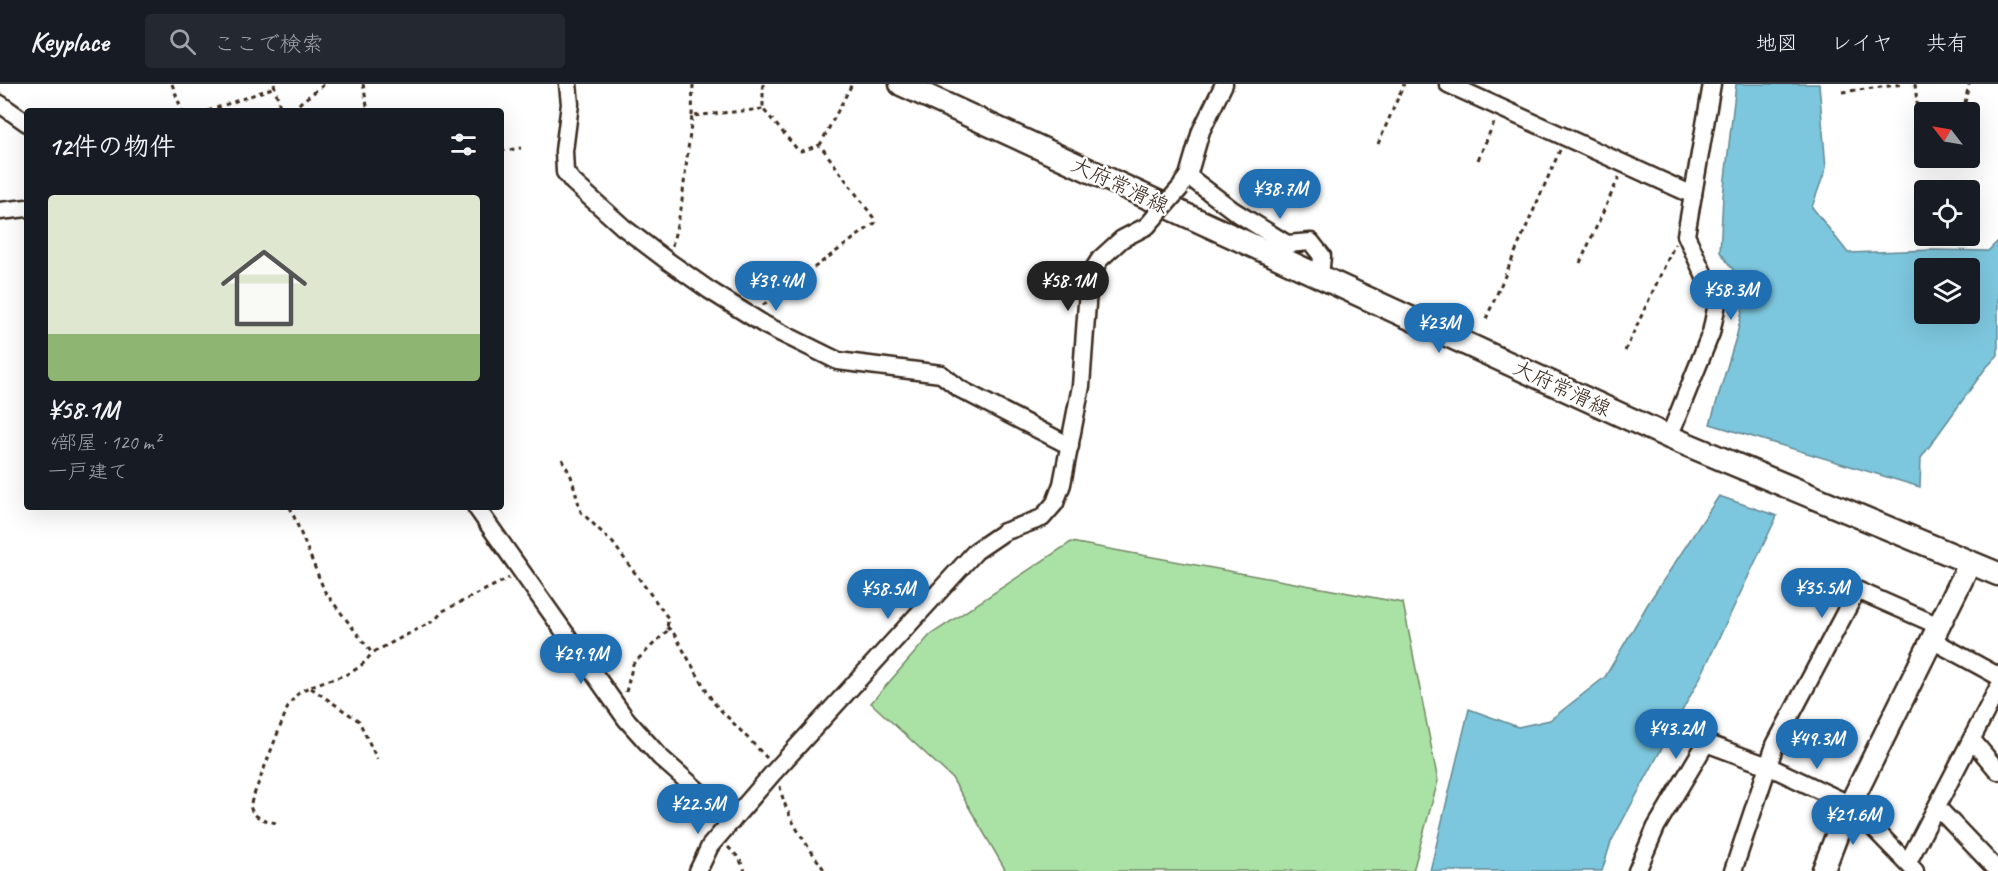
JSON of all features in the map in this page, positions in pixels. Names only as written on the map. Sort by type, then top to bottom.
[{"type":"main road","name":"大府常滑線","points":[[901,84],[926,90],[1320,277],[1669,437],[1998,574]]},
{"type":"street","points":[[568,84],[570,105],[564,151],[565,172],[623,227],[665,259],[751,316],[838,361],[941,374],[960,389],[1070,446]]},
{"type":"street","points":[[698,871],[710,846],[775,770],[976,551],[1004,532],[1042,518],[1055,503],[1070,446],[1081,386],[1089,276],[1100,259],[1122,239],[1147,226],[1185,181],[1201,131],[1224,84]]},
{"type":"street","points":[[1448,84],[1693,195]]},
{"type":"street","points":[[1669,437],[1712,333],[1717,304],[1686,236],[1712,84]]},
{"type":"street","points":[[0,104],[24,121]]},
{"type":"street","points":[[1185,181],[1287,244],[1311,242],[1322,256],[1320,277]]},
{"type":"street","points":[[0,211],[24,208]]},
{"type":"street","points":[[478,510],[618,708],[660,757],[732,821]]},
{"type":"street","points":[[1823,871],[1843,819],[1970,563]]},
{"type":"street","points":[[1733,871],[1775,745],[1857,590],[1936,633],[1998,676]]},
{"type":"street","points":[[1637,871],[1656,827],[1706,743],[1768,766],[1851,805],[1911,867],[1937,807],[1998,688]]},
{"type":"street","points":[[1972,740],[1998,771]]},
{"type":"street","points":[[1937,807],[1998,871]]},
{"type":"path","points":[[172,84],[181,108]]},
{"type":"path","points":[[296,108],[325,84]]},
{"type":"path","points":[[363,84],[367,108]]},
{"type":"path","points":[[665,259],[672,247],[679,217],[692,116],[693,84]]},
{"type":"path","points":[[763,84],[763,110],[801,151],[820,145],[852,84]]},
{"type":"path","points":[[1378,144],[1404,84]]},
{"type":"path","points":[[1842,92],[1904,84]]},
{"type":"path","points":[[1915,84],[1917,102]]},
{"type":"path","points":[[1965,102],[1969,84]]},
{"type":"path","points":[[216,108],[275,86],[280,108]]},
{"type":"path","points":[[1478,160],[1500,108]]},
{"type":"path","points":[[692,116],[763,110]]},
{"type":"path","points":[[1486,319],[1566,137]]},
{"type":"path","points":[[751,316],[875,224],[873,217],[820,145]]},
{"type":"path","points":[[504,150],[521,148]]},
{"type":"path","points":[[1580,263],[1625,164]]},
{"type":"path","points":[[1626,351],[1676,242],[1686,236]]},
{"type":"path","points":[[562,459],[571,476],[581,512],[613,543],[668,618],[667,631],[633,664],[624,702],[618,708]]},
{"type":"path","points":[[291,510],[325,592],[372,653]]},
{"type":"path","points":[[276,823],[256,816],[251,811],[250,805],[287,709],[295,696],[309,687],[354,672],[363,666],[372,653],[435,620],[443,611],[521,572]]},
{"type":"path","points":[[668,627],[718,709],[775,770],[791,818],[825,871]]},
{"type":"path","points":[[309,687],[359,721],[377,759]]},
{"type":"path","points":[[718,838],[739,858],[745,871]]},
{"type":"green space","points":[[1071,542],[1403,603],[1438,781],[1413,871],[1006,871],[952,778],[871,703],[930,635]]},
{"type":"water","points":[[1736,84],[1819,84],[1826,168],[1812,207],[1848,253],[1988,251],[1998,241],[1998,355],[1985,369],[1921,458],[1920,487],[1710,424],[1737,334],[1747,289],[1720,252],[1723,196]]},
{"type":"water","points":[[1719,496],[1777,516],[1700,678],[1611,842],[1602,871],[1430,871],[1469,709],[1518,727],[1550,720],[1605,677],[1649,602]]}]
